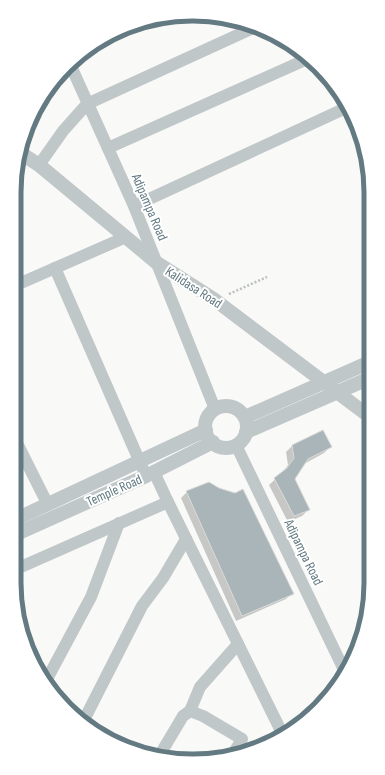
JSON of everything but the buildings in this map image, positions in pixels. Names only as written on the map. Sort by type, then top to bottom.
[{"type":"street","points":[[39,165],[63,131],[88,104],[249,30]]},
{"type":"street","points":[[108,148],[303,61]]},
{"type":"street","name":"Adipampa Road","points":[[73,70],[158,263],[215,409]]},
{"type":"street","points":[[134,206],[342,110]]},
{"type":"street","name":"Kalidasa Road","points":[[25,157],[39,165],[158,263],[215,300],[364,412]]},
{"type":"street","points":[[21,283],[126,237]]},
{"type":"street","points":[[55,268],[140,461],[168,502],[280,730]]},
{"type":"street","points":[[244,418],[364,365]]},
{"type":"street","points":[[246,432],[364,381]]},
{"type":"street","points":[[224,406],[231,406],[242,413],[247,425],[246,432],[244,438],[236,445],[227,447],[220,446],[209,436],[206,424],[211,412],[215,409],[224,406]]},
{"type":"street","name":"Temple Road","points":[[21,519],[140,461],[209,436]]},
{"type":"street","name":"Temple Road","points":[[21,532],[150,474],[209,436]]},
{"type":"street","name":"Adipampa Road","points":[[236,445],[342,666]]},
{"type":"street","points":[[21,451],[48,505]]},
{"type":"street","points":[[21,567],[168,502]]},
{"type":"street","points":[[49,676],[91,597],[118,523]]},
{"type":"street","points":[[86,717],[142,606],[164,578],[186,539]]},
{"type":"street","points":[[162,752],[183,716],[190,711],[200,687],[238,644]]},
{"type":"street","points":[[190,711],[203,716],[242,739],[237,748]]},
{"type":"path","points":[[215,300],[267,278]]}]
